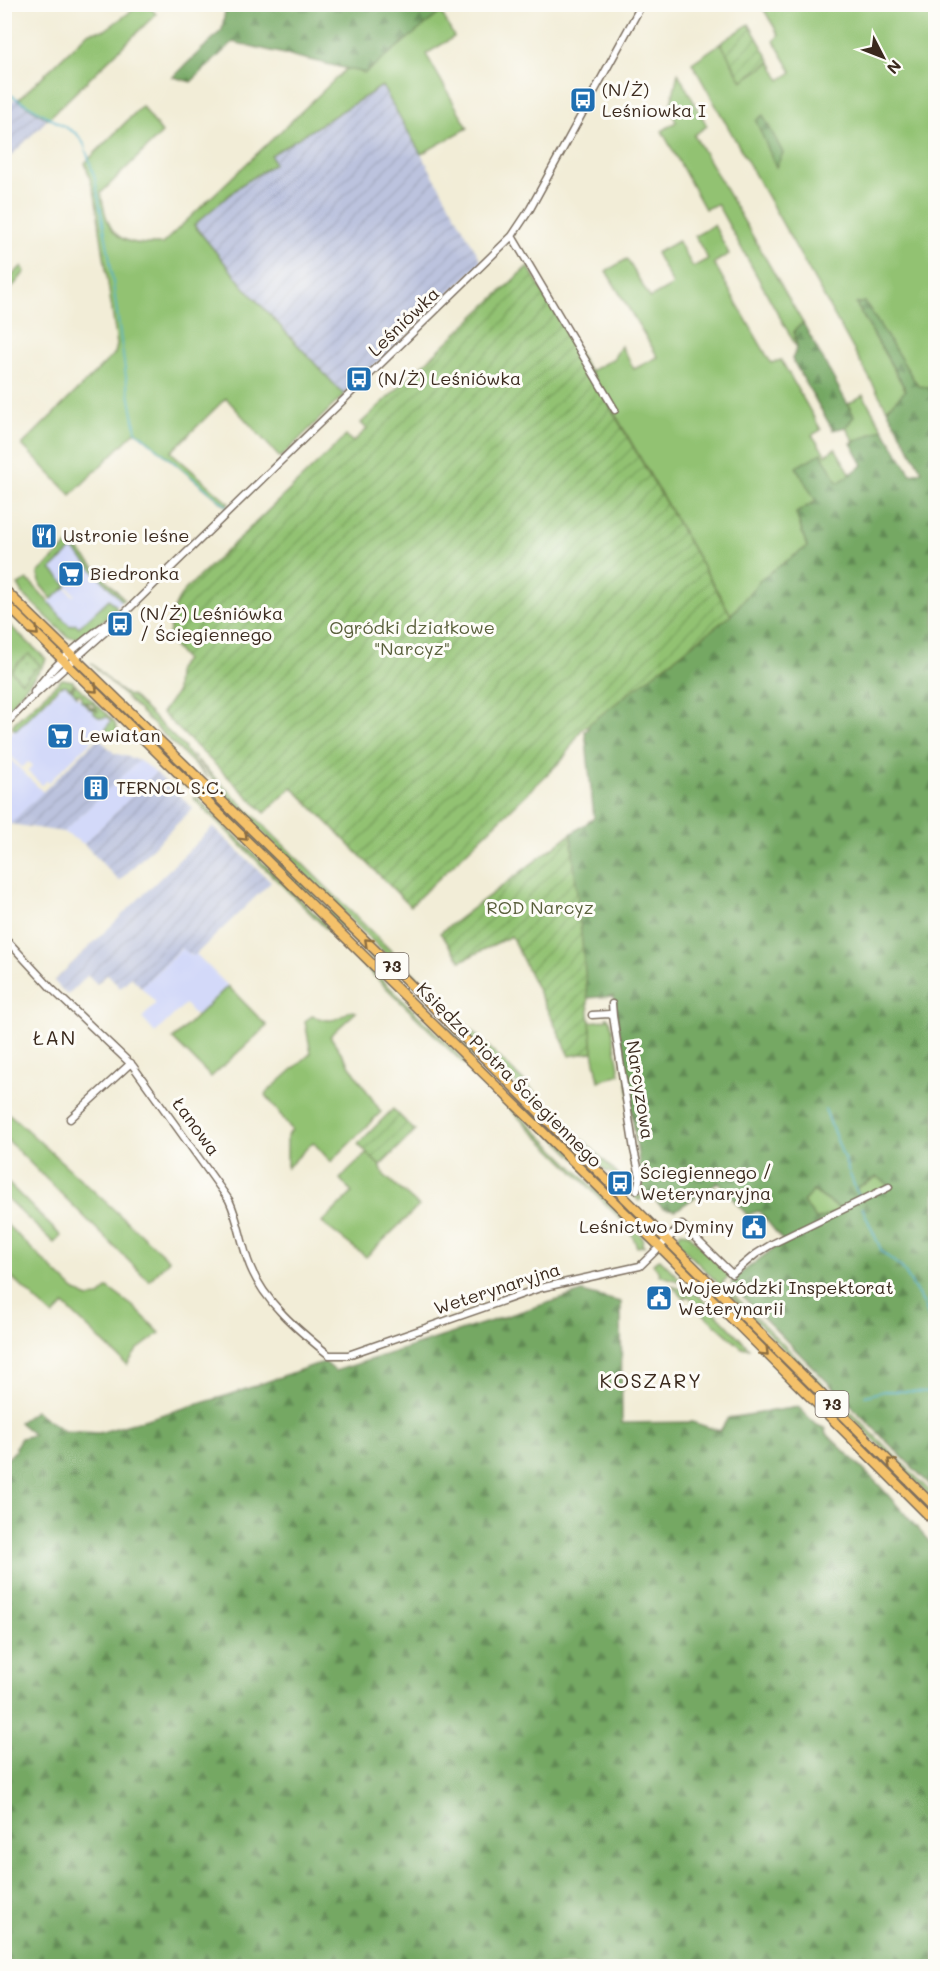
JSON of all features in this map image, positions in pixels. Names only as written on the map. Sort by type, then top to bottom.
[{"type":"main road","name":"Księdza Piotra Ściegiennego","points":[[4,589],[403,977],[936,1508]]},
{"type":"main road","name":"Księdza Piotra Ściegiennego","points":[[4,603],[660,1247],[936,1523]]},
{"type":"street","name":"Leśniówka","points":[[4,726],[73,655],[124,612],[512,236],[530,209],[642,4]]},
{"type":"street","points":[[512,236],[615,410]]},
{"type":"street","name":"Łanowa","points":[[4,937],[51,988],[131,1064],[229,1200],[236,1215],[249,1263],[263,1291],[274,1305],[329,1355]]},
{"type":"street","name":"Narcyzowa","points":[[612,1004],[640,1176],[637,1190]]},
{"type":"street","points":[[592,1015],[609,1014],[613,1016]]},
{"type":"street","points":[[70,1119],[131,1064]]},
{"type":"street","points":[[667,1240],[682,1225],[685,1226],[732,1274],[772,1244],[889,1187]]},
{"type":"street","name":"Weterynaryjna","points":[[329,1355],[348,1355],[540,1288],[639,1266],[667,1240]]},
{"type":"shaded area","points":[[383,86],[482,262],[344,395],[245,288],[193,225],[241,185],[274,164],[271,155]]},
{"type":"shaded area","points":[[16,98],[48,119],[5,162],[5,108]]},
{"type":"shaded area","points":[[73,549],[122,601],[116,606],[109,600],[79,627],[76,624],[73,627],[69,626],[48,603],[65,587],[73,596],[75,595],[51,569]]},
{"type":"shaded area","points":[[63,685],[67,686],[99,717],[106,717],[111,722],[49,782],[46,781],[42,785],[27,771],[33,765],[28,762],[22,768],[5,749],[5,740]]},
{"type":"shaded area","points":[[98,738],[114,753],[139,760],[63,832],[10,824]]},
{"type":"shaded area","points":[[5,754],[43,792],[5,829]]},
{"type":"shaded area","points":[[139,760],[156,773],[84,844],[63,832]]},
{"type":"shaded area","points":[[156,773],[193,808],[119,881],[84,844]]},
{"type":"shaded area","points":[[213,827],[271,882],[194,956],[181,948],[141,987],[131,977],[120,988],[108,974],[97,984],[88,975],[67,995],[54,981]]},
{"type":"shaded area","points":[[182,948],[193,956],[196,954],[228,986],[196,1016],[185,1004],[155,1033],[142,1018],[156,1003],[141,987]]},
{"type":"green space","points":[[226,4],[450,5],[365,73],[233,42],[191,82],[173,77],[222,30]]},
{"type":"green space","points":[[140,5],[148,5],[156,14],[48,119],[18,100],[89,32],[105,30]]},
{"type":"green space","points":[[761,5],[935,5],[935,400],[928,387],[918,387],[865,302],[856,304],[906,391],[887,409],[692,63],[721,43],[742,81],[771,62],[780,80],[792,72],[774,41],[779,35]]},
{"type":"green space","points":[[441,11],[454,37],[426,54],[468,128],[421,154],[382,86],[271,155],[274,164],[241,185],[194,225],[245,288],[344,395],[280,458],[226,398],[171,452],[229,503],[226,506],[136,431],[71,495],[22,445],[115,353],[117,345],[95,195],[85,163],[142,106],[162,133],[101,193],[107,220],[118,235],[135,243],[162,244],[346,69],[365,73]]},
{"type":"green space","points":[[749,24],[771,62],[742,81],[721,43]]},
{"type":"green space","points":[[678,73],[707,126],[694,135],[803,323],[794,331],[797,348],[717,204],[705,209],[662,131],[676,122],[670,108]]},
{"type":"green space","points":[[763,115],[783,153],[776,167],[756,121]]},
{"type":"green space","points":[[714,225],[729,254],[714,263],[771,363],[781,360],[821,430],[812,435],[826,455],[835,448],[851,474],[796,513],[807,547],[762,578],[731,615],[590,371],[613,359],[621,346],[634,369],[658,357],[606,271],[627,259],[650,298],[673,285],[656,253],[678,241],[693,267],[708,259],[695,236]]},
{"type":"green space","points":[[22,266],[25,272],[5,296],[5,282]]},
{"type":"green space","name":"Ogródki działkowe \"Narcyz\"","points":[[528,266],[731,615],[581,730],[563,759],[410,906],[292,787],[265,813],[162,713],[176,693],[177,669],[185,660],[169,641],[171,620],[175,607],[186,589],[346,436],[353,442],[367,429],[361,423]]},
{"type":"green space","points":[[865,302],[918,386],[928,387],[935,400],[935,1490],[732,1286],[732,1280],[783,1241],[759,1211],[747,1215],[718,1182],[676,1210],[663,1208],[643,1188],[614,996],[587,998],[571,834],[594,818],[585,731],[589,723],[731,615],[762,578],[807,547],[796,513],[816,501],[796,467],[821,453],[838,483],[863,465],[851,443],[883,429],[911,474],[922,471],[887,409],[906,390],[856,304]],"holes":[[[877,1177],[890,1185],[862,1200],[856,1188]],[[813,1191],[842,1210],[817,1220],[803,1202]]]},
{"type":"green space","points":[[803,323],[854,416],[846,427],[833,430],[792,359],[797,348],[794,331]]},
{"type":"green space","points":[[863,395],[883,429],[854,442],[846,427],[854,416],[848,404]]},
{"type":"green space","points":[[71,542],[124,599],[122,601],[73,549],[51,569],[67,586],[52,599],[41,586],[38,573]]},
{"type":"green space","points":[[27,580],[70,626],[76,624],[79,627],[109,599],[116,606],[116,610],[81,638],[68,637],[24,595],[18,585]]},
{"type":"green space","points":[[5,621],[46,659],[43,666],[5,712]]},
{"type":"green space","points":[[29,654],[40,665],[22,682],[11,671]]},
{"type":"green space","points":[[91,663],[117,688],[131,695],[185,748],[208,778]]},
{"type":"green space","points":[[82,672],[300,880],[606,1185],[586,1169]]},
{"type":"green space","points":[[62,679],[73,681],[74,687],[75,684],[114,721],[118,732],[113,735],[108,734],[106,728],[111,721],[107,717],[101,718],[96,715],[94,710],[90,709],[94,707],[98,711],[93,704],[84,701],[91,707],[89,708],[81,700],[82,695],[77,694],[77,696],[71,689],[73,685],[70,689],[66,685],[60,686],[17,729],[12,727]]},
{"type":"green space","points":[[192,755],[642,1198],[639,1201],[609,1171],[607,1172],[598,1164],[238,808]]},
{"type":"green space","points":[[195,796],[585,1179],[643,1238],[644,1246],[637,1247],[629,1228],[581,1179],[193,798]]},
{"type":"green space","name":"ROD Narcyz","points":[[571,834],[593,1052],[570,1056],[511,936],[461,961],[440,933]]},
{"type":"green space","points":[[228,986],[267,1026],[211,1077],[173,1039]]},
{"type":"green space","points":[[350,1011],[356,1012],[330,1036],[381,1112],[331,1162],[313,1142],[287,1168],[287,1136],[292,1130],[265,1094],[311,1053],[305,1021],[312,1016],[332,1020]]},
{"type":"green space","points":[[607,1017],[611,1022],[620,1074],[599,1081],[590,1022],[605,1020]]},
{"type":"green space","points":[[4,1109],[169,1260],[149,1281],[5,1138]]},
{"type":"green space","points":[[393,1109],[415,1131],[380,1166],[358,1144]]},
{"type":"green space","points":[[367,1153],[380,1166],[384,1175],[419,1206],[366,1257],[322,1223],[352,1193],[340,1179]]},
{"type":"green space","points":[[878,1177],[891,1184],[862,1201],[856,1188]]},
{"type":"green space","points":[[5,1180],[61,1236],[54,1243],[5,1197]]},
{"type":"green space","points":[[813,1191],[842,1210],[816,1220],[803,1202]]},
{"type":"green space","points":[[5,1223],[74,1290],[88,1298],[98,1297],[108,1288],[134,1307],[160,1333],[137,1350],[127,1365],[64,1305],[53,1316],[5,1271]]},
{"type":"green space","points":[[681,1232],[688,1233],[729,1276],[722,1283],[935,1496],[935,1501],[679,1244],[677,1238]]},
{"type":"green space","points":[[660,1259],[684,1283],[659,1275],[660,1273],[653,1264]]},
{"type":"green space","points":[[670,1285],[698,1295],[707,1304],[699,1311],[699,1305],[688,1296],[684,1298]]},
{"type":"green space","points":[[582,1292],[621,1302],[622,1423],[692,1422],[720,1431],[728,1418],[798,1407],[817,1425],[826,1429],[825,1432],[879,1485],[935,1548],[935,1966],[5,1966],[5,1461],[16,1450],[21,1438],[34,1435],[19,1422],[35,1411],[64,1431],[99,1433],[229,1395],[325,1362],[335,1371]]},
{"type":"green space","points":[[708,1305],[749,1348],[742,1348],[701,1312]]},
{"type":"waterway","points":[[4,91],[77,134],[84,144],[95,179],[109,254],[136,431],[229,508]]},
{"type":"waterway","points":[[825,1109],[859,1198]]},
{"type":"waterway","points":[[862,1207],[882,1252],[902,1268],[925,1306],[936,1339]]},
{"type":"waterway","points":[[865,1396],[884,1391],[936,1392]]},
{"type":"place","name":"(N/Ż) Leśniowka I","points":[[583,100]]},
{"type":"place","name":"(N/Ż) Leśniówka","points":[[359,379]]},
{"type":"place","name":"Ustronie leśne","points":[[44,536]]},
{"type":"place","name":"Biedronka","points":[[71,574]]},
{"type":"place","name":"(N/Ż) Leśniówka / Ściegiennego","points":[[120,624]]},
{"type":"place","name":"Lewiatan","points":[[60,736]]},
{"type":"place","name":"TERNOL S.C.","points":[[96,788]]},
{"type":"place","name":"Ściegiennego / Weterynaryjna","points":[[620,1183]]},
{"type":"place","name":"Leśnictwo Dyminy","points":[[754,1227]]},
{"type":"place","name":"Wojewódzki Inspektorat Weterynarii","points":[[659,1298]]},
{"type":"district","name":"ŁAN","points":[[55,1038]]},
{"type":"district","name":"KOSZARY","points":[[651,1381]]}]
